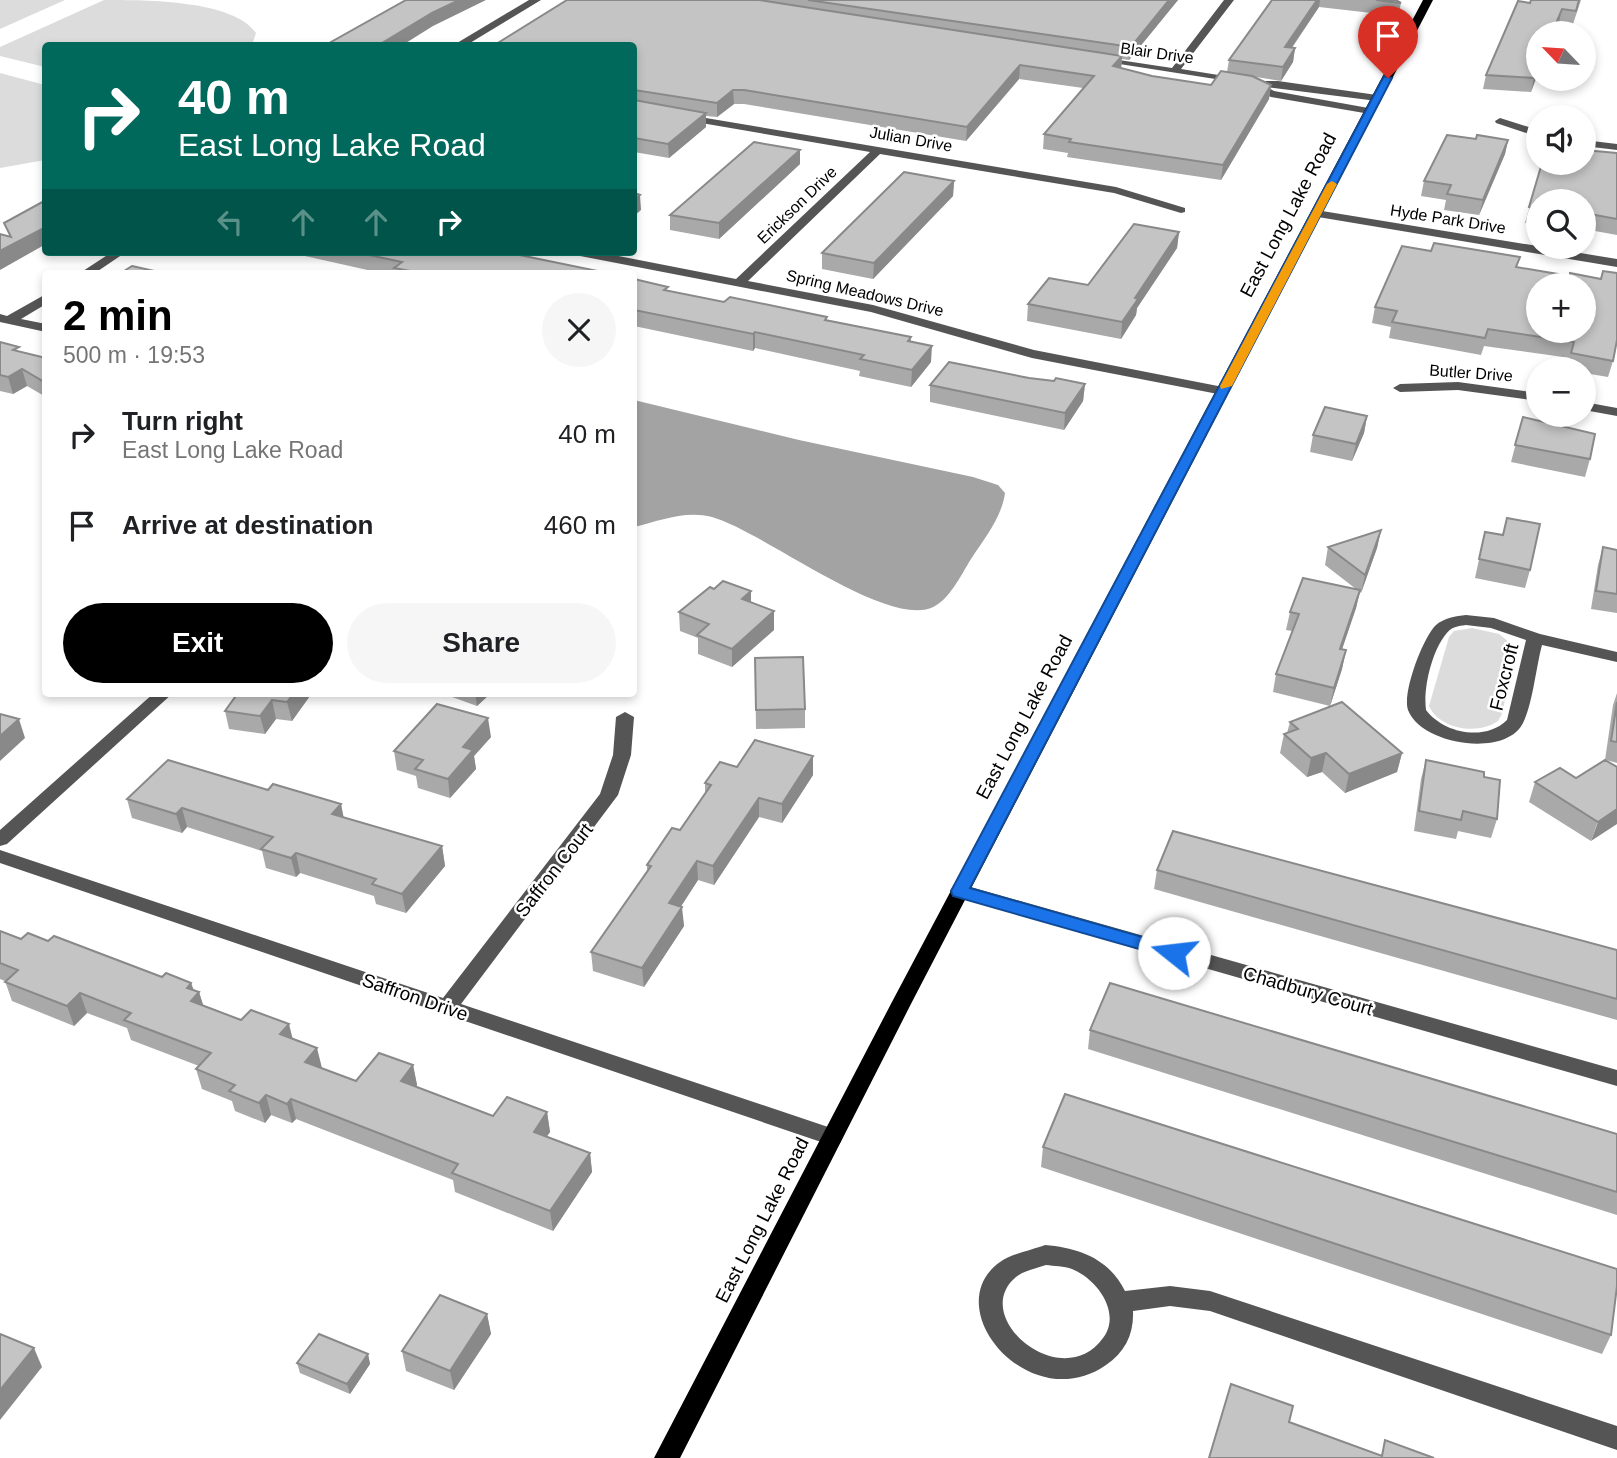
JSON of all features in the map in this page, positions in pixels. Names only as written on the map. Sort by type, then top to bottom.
[{"type":"main road","name":"East Long Lake Road","points":[[667,1458],[960,891],[1428,0]]},
{"type":"street","points":[[464,42],[536,0]]},
{"type":"street","points":[[1175,71],[1229,0]]},
{"type":"street","name":"Blair Drive","points":[[1088,58],[1254,84],[1278,84],[1377,98]]},
{"type":"street","name":"Blair Drive","points":[[1254,84],[1279,96],[1370,111]]},
{"type":"street","name":"Julian Drive","points":[[671,115],[1116,190],[1181,210]]},
{"type":"street","points":[[1500,121],[1526,130]]},
{"type":"street","points":[[1596,144],[1617,147]]},
{"type":"street","name":"Erickson Drive","points":[[739,283],[878,150]]},
{"type":"street","name":"Hyde Park Drive","points":[[1316,214],[1617,263]]},
{"type":"street","points":[[91,270],[114,256]]},
{"type":"street","name":"Spring Meadows Drive","points":[[600,256],[873,309],[1032,354],[1223,391]]},
{"type":"street","points":[[5,319],[42,300]]},
{"type":"street","points":[[5,319],[42,327]]},
{"type":"street","name":"Butler Drive","points":[[1400,388],[1458,386],[1526,395]]},
{"type":"street","points":[[1596,408],[1617,412]]},
{"type":"street","name":"Foxcroft","points":[[1535,638],[1515,722],[1510,731],[1486,739],[1454,735],[1425,720],[1417,709],[1415,696],[1434,637],[1450,623],[1482,620],[1535,638],[1617,657]]},
{"type":"street","points":[[0,840],[160,697]]},
{"type":"street","name":"Saffron Court","points":[[447,1008],[609,795],[622,755],[625,717]]},
{"type":"street","name":"Saffron Drive","points":[[0,856],[832,1137]]},
{"type":"street","name":"Chadbury Court","points":[[960,891],[1617,1078]]},
{"type":"street","points":[[1045,1255],[1073,1259],[1099,1272],[1120,1302],[1122,1319],[1119,1335],[1109,1350],[1095,1360],[1077,1367],[1058,1369],[1037,1365],[1019,1356],[999,1335],[990,1310],[992,1294],[999,1279],[1027,1259],[1045,1255]]},
{"type":"street","points":[[1120,1302],[1170,1297],[1210,1301],[1617,1438]]},
{"type":"shaded area","points":[[0,0],[65,0],[0,29]]},
{"type":"shaded area","points":[[104,0],[165,2],[209,8],[245,22],[256,33],[253,42],[42,42],[42,66],[0,56],[0,47]]},
{"type":"shaded area","points":[[0,73],[42,84],[42,161],[0,168]]},
{"type":"shaded area","points":[[637,401],[799,440],[973,477],[998,485],[1005,493],[992,528],[954,587],[937,605],[910,610],[854,591],[761,540],[712,517],[692,515],[637,526]]},
{"type":"shaded area","points":[[1472,628],[1499,634],[1516,648],[1502,714],[1498,721],[1490,725],[1470,729],[1450,725],[1434,714],[1429,706],[1449,637],[1454,631]]},
{"type":"building","points":[[406,0],[459,0],[384,42],[331,42]]},
{"type":"building","points":[[567,0],[759,0],[1122,56],[1113,66],[1152,76],[1211,85],[1221,71],[1252,76],[1271,85],[1223,165],[1069,142],[1071,139],[1044,134],[1094,76],[1020,65],[967,127],[744,90],[733,90],[717,103],[637,90],[637,42],[499,42]]},
{"type":"building","points":[[808,0],[1169,0],[1131,47]]},
{"type":"building","points":[[1272,0],[1317,0],[1285,47],[1295,48],[1283,67],[1229,60]]},
{"type":"building","points":[[1531,0],[1579,0],[1576,11],[1562,9],[1557,21],[1526,21],[1526,78],[1486,75],[1518,1],[1530,3]]},
{"type":"building","points":[[637,101],[706,113],[668,144],[637,139]]},
{"type":"building","points":[[1447,135],[1476,139],[1477,135],[1508,140],[1483,200],[1447,194],[1451,185],[1424,181]]},
{"type":"building","points":[[754,142],[800,150],[719,223],[670,215]]},
{"type":"building","points":[[1596,151],[1617,153],[1617,219],[1596,215],[1596,189],[1534,189],[1538,175],[1596,175]]},
{"type":"building","points":[[904,172],[954,181],[874,263],[822,253]]},
{"type":"building","points":[[42,202],[42,229],[0,251],[0,234],[11,237],[4,223]]},
{"type":"building","points":[[1134,224],[1179,232],[1122,322],[1028,304],[1049,278],[1088,285]]},
{"type":"building","points":[[1434,243],[1520,257],[1516,267],[1552,273],[1526,273],[1526,335],[1488,329],[1485,338],[1392,322],[1397,311],[1375,307],[1402,246],[1431,251]]},
{"type":"building","points":[[374,256],[524,256],[592,270],[394,268],[402,262]]},
{"type":"building","points":[[132,266],[150,270],[126,270]]},
{"type":"building","points":[[1603,271],[1617,273],[1617,340],[1613,361],[1571,353],[1574,343],[1596,343],[1596,278],[1601,279]]},
{"type":"building","points":[[637,280],[668,287],[664,290],[724,302],[730,297],[827,317],[825,320],[911,337],[908,341],[932,346],[912,370],[860,359],[864,355],[755,332],[753,334],[637,311]]},
{"type":"building","points":[[0,342],[19,347],[13,350],[42,357],[42,381],[22,369],[8,377],[0,375]]},
{"type":"building","points":[[949,362],[1029,378],[1054,381],[1056,378],[1085,384],[1065,413],[930,385]]},
{"type":"building","points":[[1325,407],[1367,416],[1356,444],[1313,435]]},
{"type":"building","points":[[1523,417],[1526,418],[1526,427],[1565,427],[1595,434],[1590,459],[1515,445]]},
{"type":"building","points":[[1507,518],[1540,524],[1530,570],[1479,559],[1485,532],[1503,535]]},
{"type":"building","points":[[1381,530],[1365,575],[1328,547]]},
{"type":"building","points":[[1603,547],[1617,550],[1617,594],[1596,591]]},
{"type":"building","points":[[1303,578],[1360,590],[1340,649],[1346,650],[1334,688],[1276,674],[1299,614],[1290,612]]},
{"type":"building","points":[[723,581],[751,591],[742,599],[774,611],[732,649],[697,635],[709,624],[679,612],[710,587],[714,589]]},
{"type":"building","points":[[803,657],[805,709],[756,710],[755,658]]},
{"type":"building","points":[[235,697],[291,697],[287,702],[272,700],[260,716],[225,711]]},
{"type":"building","points":[[1342,702],[1402,753],[1349,774],[1326,753],[1311,758],[1284,734],[1298,729],[1290,722]]},
{"type":"building","points":[[1617,702],[1617,742],[1611,741]]},
{"type":"building","points":[[437,704],[488,718],[463,747],[473,750],[448,779],[415,769],[423,760],[394,751]]},
{"type":"building","points":[[0,714],[19,719],[0,736]]},
{"type":"building","points":[[755,740],[813,756],[782,804],[759,798],[713,866],[697,861],[669,903],[682,907],[642,968],[591,952],[651,866],[647,865],[672,828],[680,830],[711,785],[705,783],[720,762],[737,767]]},
{"type":"building","points":[[168,760],[268,790],[273,784],[341,804],[332,814],[442,846],[402,894],[372,884],[376,879],[296,853],[291,858],[261,849],[273,837],[182,808],[176,814],[127,799]]},
{"type":"building","points":[[1426,760],[1484,772],[1484,777],[1500,780],[1497,819],[1463,811],[1461,820],[1419,811]]},
{"type":"building","points":[[1605,760],[1617,767],[1617,809],[1598,822],[1535,782],[1560,768],[1576,778]]},
{"type":"building","points":[[1173,831],[1617,950],[1617,999],[1157,870]]},
{"type":"building","points":[[0,931],[21,939],[28,933],[48,941],[54,936],[162,977],[166,973],[191,983],[187,988],[199,992],[191,1001],[241,1020],[251,1010],[289,1024],[280,1034],[317,1048],[305,1062],[356,1081],[379,1053],[413,1065],[401,1081],[493,1116],[507,1097],[547,1112],[534,1132],[590,1153],[550,1211],[452,1173],[458,1164],[291,1099],[287,1104],[266,1095],[259,1103],[229,1091],[235,1085],[196,1069],[211,1053],[124,1020],[131,1013],[80,993],[67,1006],[5,982],[18,970],[0,963]]},
{"type":"building","points":[[1110,983],[1617,1134],[1617,1192],[1090,1030]]},
{"type":"building","points":[[1065,1094],[1617,1269],[1611,1335],[1043,1147]]},
{"type":"building","points":[[440,1295],[487,1314],[450,1371],[402,1351]]},
{"type":"building","points":[[0,1334],[34,1348],[0,1390]]},
{"type":"building","points":[[319,1334],[368,1354],[347,1384],[297,1363]]},
{"type":"building","points":[[1231,1384],[1293,1406],[1289,1422],[1382,1456],[1385,1440],[1434,1458],[1209,1458]]},
{"type":"slow traffic","points":[[1226,386],[1332,184]]},
{"type":"route","points":[[1174,953],[960,891],[1388,78]]}]
